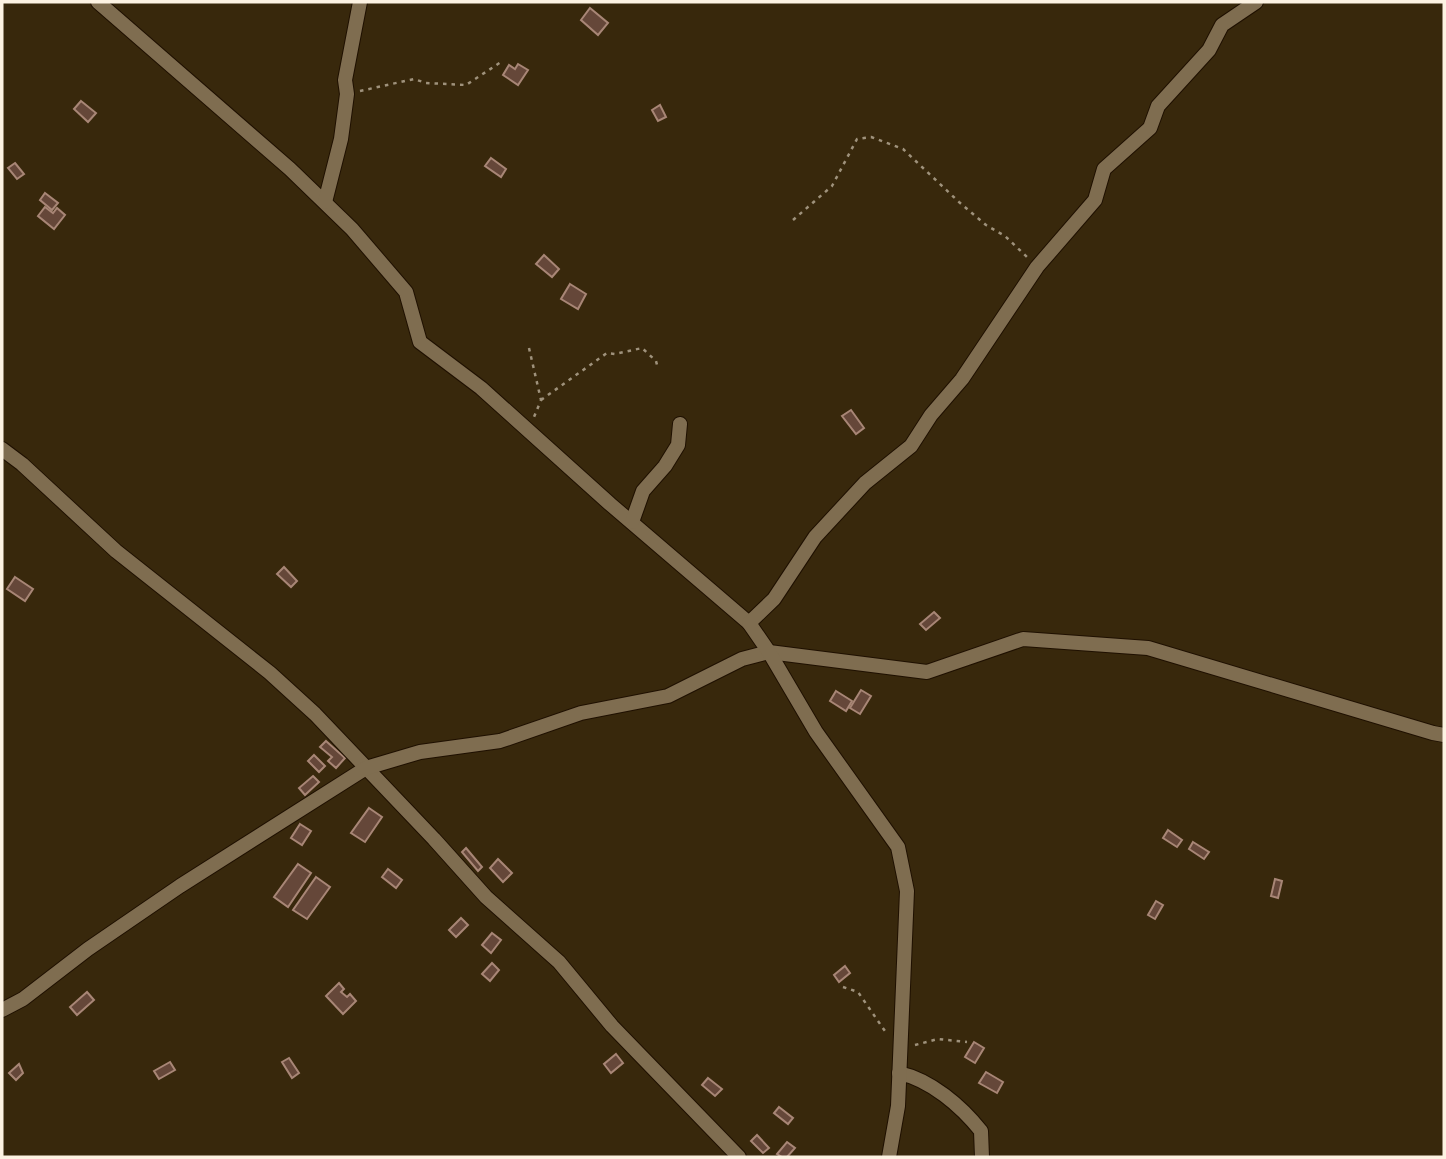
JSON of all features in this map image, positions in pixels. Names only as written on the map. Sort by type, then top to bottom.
[{"type":"street","points":[[98,2],[290,169],[352,229],[406,292],[420,342],[481,388],[749,623],[769,652],[816,732],[898,847],[907,891],[898,1106],[888,1157]]},
{"type":"street","points":[[325,202],[341,139],[347,94],[345,80],[360,2]]},
{"type":"street","points":[[749,623],[774,599],[815,537],[865,483],[911,446],[931,415],[962,379],[1037,267],[1096,200],[1104,169],[1150,128],[1158,106],[1209,50],[1222,25],[1256,2]]},
{"type":"street","points":[[632,522],[643,491],[665,466],[678,444],[680,424]]},
{"type":"street","points":[[2,449],[117,551],[270,673],[315,714],[486,897],[559,962],[612,1026],[739,1157]]},
{"type":"street","points":[[2,1010],[23,999],[88,948],[180,886],[366,768],[420,752],[500,740],[581,713],[668,696],[742,659],[769,652],[927,672],[1023,639],[1148,648],[1444,735]]},
{"type":"street","points":[[899,1073],[922,1081],[957,1104],[981,1131],[982,1157]]},
{"type":"path","points":[[347,94],[414,79],[426,83],[466,85],[501,62]]},
{"type":"path","points":[[793,220],[832,186],[857,139],[871,137],[903,149],[959,202],[1005,236],[1037,267]]},
{"type":"path","points":[[524,427],[537,414],[541,400],[529,348]]},
{"type":"path","points":[[541,400],[607,353],[615,354],[642,348],[656,361],[658,369]]},
{"type":"path","points":[[843,987],[858,992],[889,1037],[900,1042],[913,1045],[938,1039],[967,1042]]},
{"type":"building","points":[[590,8],[608,23],[598,35],[581,20]]},
{"type":"building","points":[[518,64],[528,70],[518,85],[503,75],[509,65],[515,69]]},
{"type":"building","points":[[81,101],[96,113],[88,122],[74,109]]},
{"type":"building","points":[[660,105],[666,117],[658,121],[652,110]]},
{"type":"building","points":[[491,158],[506,169],[501,177],[485,166]]},
{"type":"building","points":[[15,163],[24,174],[17,179],[8,168]]},
{"type":"building","points":[[45,193],[58,203],[52,210],[40,200]]},
{"type":"building","points":[[45,207],[53,213],[57,208],[65,215],[54,229],[38,216]]},
{"type":"building","points":[[544,255],[559,269],[552,277],[536,264]]},
{"type":"building","points":[[570,284],[586,294],[578,309],[561,299]]},
{"type":"building","points":[[851,410],[864,428],[856,434],[842,416]]},
{"type":"building","points":[[284,567],[297,581],[291,587],[277,574]]},
{"type":"building","points":[[15,577],[33,589],[25,601],[7,589]]},
{"type":"building","points":[[934,612],[940,618],[926,630],[920,624]]},
{"type":"building","points":[[861,690],[871,696],[860,714],[850,708]]},
{"type":"building","points":[[836,691],[852,701],[846,711],[830,701]]},
{"type":"building","points":[[326,741],[345,758],[336,768],[328,761],[332,757],[320,747]]},
{"type":"building","points":[[314,755],[325,766],[319,772],[308,761]]},
{"type":"building","points":[[313,776],[319,782],[305,795],[299,788]]},
{"type":"building","points":[[369,808],[382,817],[365,842],[351,833]]},
{"type":"building","points":[[300,824],[311,831],[302,845],[291,838]]},
{"type":"building","points":[[1168,830],[1182,840],[1177,847],[1163,838]]},
{"type":"building","points":[[1193,842],[1209,852],[1204,859],[1189,849]]},
{"type":"building","points":[[466,848],[482,867],[478,871],[462,852]]},
{"type":"building","points":[[498,859],[512,873],[503,882],[490,868]]},
{"type":"building","points":[[298,864],[311,873],[288,907],[274,897]]},
{"type":"building","points":[[388,869],[402,880],[396,888],[382,877]]},
{"type":"building","points":[[316,877],[330,887],[307,919],[293,910]]},
{"type":"building","points":[[1275,879],[1282,881],[1278,898],[1271,896]]},
{"type":"building","points":[[1156,901],[1163,905],[1155,919],[1148,915]]},
{"type":"building","points":[[461,918],[468,925],[456,937],[449,930]]},
{"type":"building","points":[[492,933],[501,940],[491,953],[482,945]]},
{"type":"building","points":[[492,963],[499,970],[490,981],[482,974]]},
{"type":"building","points":[[845,966],[850,973],[839,982],[834,975]]},
{"type":"building","points":[[339,983],[344,989],[341,992],[347,997],[350,994],[356,1001],[343,1014],[326,996]]},
{"type":"building","points":[[87,992],[94,1000],[77,1015],[70,1007]]},
{"type":"building","points":[[974,1042],[984,1048],[975,1063],[965,1057]]},
{"type":"building","points":[[616,1054],[623,1063],[611,1073],[604,1064]]},
{"type":"building","points":[[289,1058],[299,1073],[292,1078],[282,1062]]},
{"type":"building","points":[[170,1062],[175,1070],[159,1079],[154,1071]]},
{"type":"building","points":[[19,1064],[23,1073],[16,1080],[9,1073]]},
{"type":"building","points":[[986,1072],[1003,1082],[997,1093],[979,1083]]},
{"type":"building","points":[[708,1078],[722,1089],[715,1096],[702,1085]]},
{"type":"building","points":[[779,1107],[793,1118],[788,1124],[774,1113]]},
{"type":"building","points":[[757,1135],[769,1148],[763,1153],[751,1141]]},
{"type":"building","points":[[787,1142],[795,1148],[787,1157],[782,1157],[777,1154]]}]
